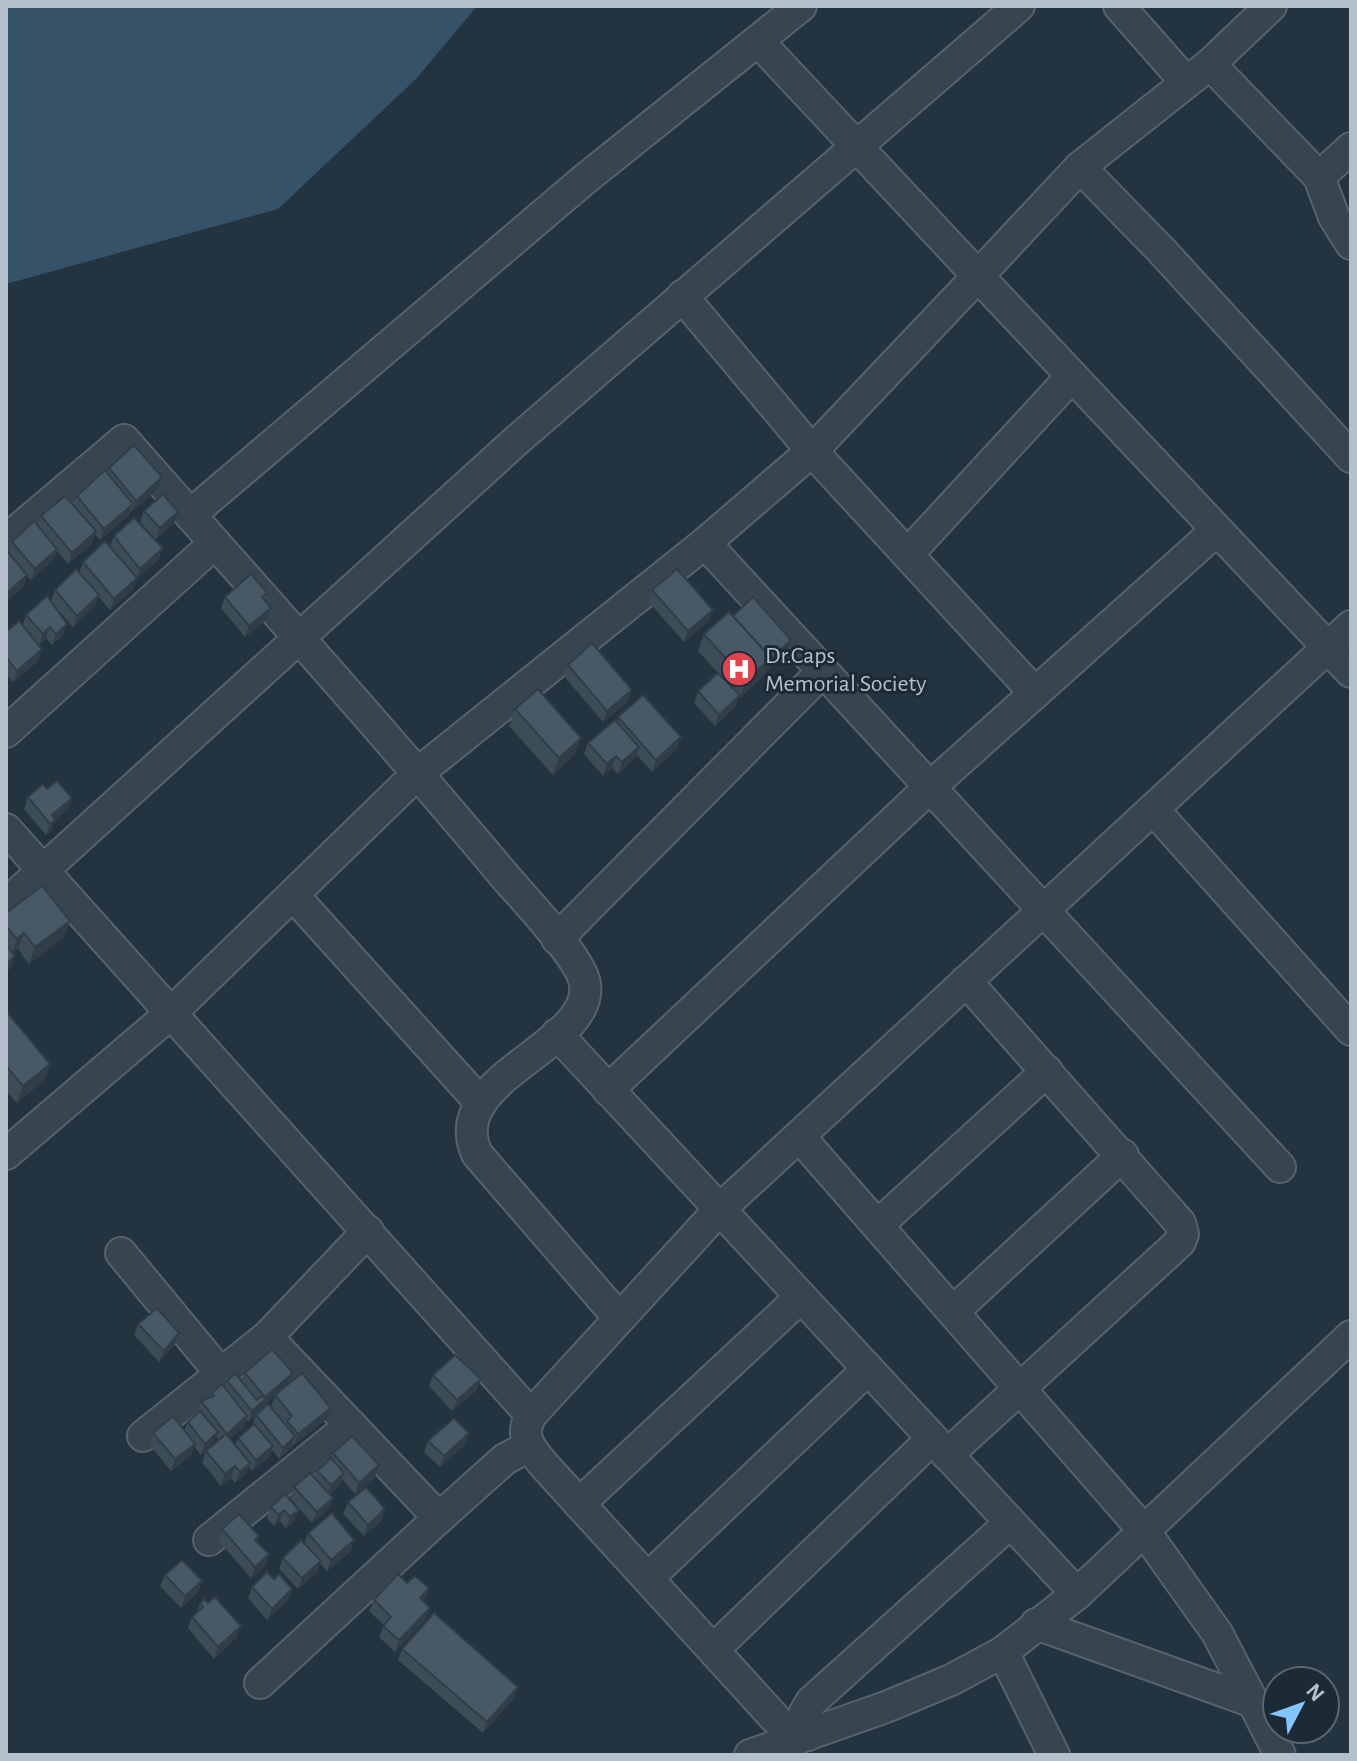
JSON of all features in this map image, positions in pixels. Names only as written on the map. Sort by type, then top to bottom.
[{"type":"street","points":[[190,515],[585,179],[801,6]]},
{"type":"street","points":[[6,904],[298,637],[682,296],[1019,6]]},
{"type":"street","points":[[1119,6],[1319,177],[1334,217],[1351,244]]},
{"type":"street","points":[[6,1154],[170,1014],[418,773],[705,543],[812,451],[1080,167],[1198,73],[1271,6]]},
{"type":"street","points":[[759,42],[1351,672]]},
{"type":"street","points":[[1319,177],[1351,148]]},
{"type":"street","points":[[1080,167],[1161,250],[1351,457]]},
{"type":"street","points":[[682,296],[812,451],[1035,693]]},
{"type":"street","points":[[908,554],[1072,376]]},
{"type":"street","points":[[6,540],[124,440],[418,773],[557,939],[579,968],[585,984],[584,998],[576,1013],[557,1034],[479,1101],[471,1126],[471,1140],[477,1154],[619,1318]]},
{"type":"street","points":[[608,1090],[929,788],[1217,530]]},
{"type":"street","points":[[6,732],[215,543]]},
{"type":"street","points":[[705,543],[821,673],[1280,1167]]},
{"type":"street","points":[[802,1738],[579,1504],[529,1446],[525,1425],[719,1210],[1351,626]]},
{"type":"street","points":[[557,939],[821,673]]},
{"type":"street","points":[[1153,809],[1351,1030]]},
{"type":"street","points":[[6,829],[531,1415]]},
{"type":"street","points":[[293,895],[479,1101]]},
{"type":"street","points":[[714,1649],[939,1447],[1021,1387],[1180,1242],[1183,1234],[1180,1223],[966,981]]},
{"type":"street","points":[[557,1034],[1077,1594]]},
{"type":"street","points":[[879,1224],[1047,1071]]},
{"type":"street","points":[[799,1136],[955,1310],[1145,1532],[1217,1633],[1280,1755]]},
{"type":"street","points":[[955,1310],[1123,1155]]},
{"type":"street","points":[[143,1436],[267,1337],[368,1231]]},
{"type":"street","points":[[121,1253],[221,1374]]},
{"type":"street","points":[[579,1504],[801,1297]]},
{"type":"street","points":[[750,1755],[951,1680],[1003,1652],[1077,1594],[1351,1336]]},
{"type":"street","points":[[267,1337],[439,1518]]},
{"type":"street","points":[[648,1578],[868,1369]]},
{"type":"street","points":[[209,1540],[351,1425]]},
{"type":"street","points":[[260,1683],[505,1459],[529,1446]]},
{"type":"street","points":[[802,1738],[804,1714],[811,1702],[1010,1523]]},
{"type":"street","points":[[1036,1624],[1253,1702]]},
{"type":"street","points":[[1003,1652],[1054,1755]]},
{"type":"water","points":[[6,6],[477,6],[416,79],[278,209],[6,284]]},
{"type":"building","points":[[134,445],[162,477],[136,501],[109,468]]},
{"type":"building","points":[[105,470],[133,504],[104,529],[77,496]]},
{"type":"building","points":[[163,494],[178,512],[160,528],[144,511]]},
{"type":"building","points":[[65,496],[96,531],[72,553],[41,516]]},
{"type":"building","points":[[134,518],[163,548],[140,569],[114,536]]},
{"type":"building","points":[[34,521],[57,549],[35,569],[12,542]]},
{"type":"building","points":[[105,541],[137,578],[114,599],[83,562]]},
{"type":"building","points":[[6,553],[27,575],[6,594]]},
{"type":"building","points":[[76,569],[99,595],[77,616],[55,590]]},
{"type":"building","points":[[677,569],[713,610],[688,631],[652,590]]},
{"type":"building","points":[[251,574],[267,593],[262,597],[271,608],[249,626],[225,597]]},
{"type":"building","points":[[47,596],[67,624],[56,634],[50,627],[43,634],[26,615]]},
{"type":"building","points":[[753,597],[791,640],[770,660],[733,616]]},
{"type":"building","points":[[729,612],[771,658],[746,681],[704,634]]},
{"type":"building","points":[[19,621],[42,649],[17,671],[6,657],[6,632]]},
{"type":"building","points":[[592,643],[632,690],[607,711],[568,665]]},
{"type":"building","points":[[718,673],[740,695],[719,715],[698,691]]},
{"type":"building","points":[[538,689],[581,738],[559,758],[515,709]]},
{"type":"building","points":[[643,695],[681,737],[656,760],[618,717]]},
{"type":"building","points":[[615,720],[639,747],[622,762],[616,756],[607,764],[588,743]]},
{"type":"building","points":[[57,781],[72,798],[52,815],[55,820],[50,824],[28,797],[43,784],[47,789]]},
{"type":"building","points":[[42,886],[70,921],[35,947],[24,933],[17,939],[6,926],[6,913]]},
{"type":"building","points":[[6,945],[15,956],[6,964]]},
{"type":"building","points":[[6,1011],[50,1064],[23,1086],[6,1066]]},
{"type":"building","points":[[157,1308],[179,1333],[164,1351],[138,1324]]},
{"type":"building","points":[[272,1349],[293,1373],[265,1397],[245,1373]]},
{"type":"building","points":[[455,1355],[481,1379],[457,1400],[433,1375]]},
{"type":"building","points":[[235,1373],[257,1400],[261,1396],[266,1399],[252,1411],[227,1381]]},
{"type":"building","points":[[302,1373],[331,1408],[298,1434],[287,1421],[292,1416],[275,1395]]},
{"type":"building","points":[[222,1384],[247,1416],[227,1434],[201,1401],[214,1396],[212,1393]]},
{"type":"building","points":[[268,1404],[295,1436],[283,1448],[256,1415]]},
{"type":"building","points":[[200,1411],[218,1432],[205,1444],[188,1422]]},
{"type":"building","points":[[173,1416],[195,1444],[175,1459],[153,1433]]},
{"type":"building","points":[[454,1418],[469,1433],[444,1456],[428,1441]]},
{"type":"building","points":[[254,1424],[273,1446],[256,1460],[238,1438]]},
{"type":"building","points":[[226,1434],[250,1463],[240,1472],[235,1466],[225,1474],[206,1451]]},
{"type":"building","points":[[352,1436],[379,1465],[359,1483],[333,1453]]},
{"type":"building","points":[[331,1458],[344,1473],[331,1485],[317,1471]]},
{"type":"building","points":[[310,1473],[333,1498],[317,1512],[294,1487]]},
{"type":"building","points":[[366,1487],[385,1509],[368,1525],[348,1502]]},
{"type":"building","points":[[285,1494],[299,1510],[290,1517],[284,1510],[279,1515],[271,1507]]},
{"type":"building","points":[[332,1513],[354,1540],[331,1560],[308,1533]]},
{"type":"building","points":[[239,1514],[259,1536],[255,1540],[269,1554],[255,1567],[222,1529]]},
{"type":"building","points":[[301,1540],[321,1561],[302,1578],[283,1558]]},
{"type":"building","points":[[182,1560],[202,1581],[185,1596],[165,1575]]},
{"type":"building","points":[[267,1572],[274,1579],[279,1574],[292,1589],[272,1609],[252,1587]]},
{"type":"building","points":[[398,1574],[407,1583],[415,1576],[429,1588],[420,1598],[430,1608],[399,1640],[383,1626],[391,1617],[374,1600]]},
{"type":"building","points":[[215,1597],[241,1626],[218,1647],[192,1617],[203,1607],[200,1604],[204,1599],[208,1603]]},
{"type":"building","points":[[434,1613],[518,1687],[487,1722],[402,1649]]},
{"type":"place","name":"Dr.Caps Memorial Society","points":[[739,669]]}]
